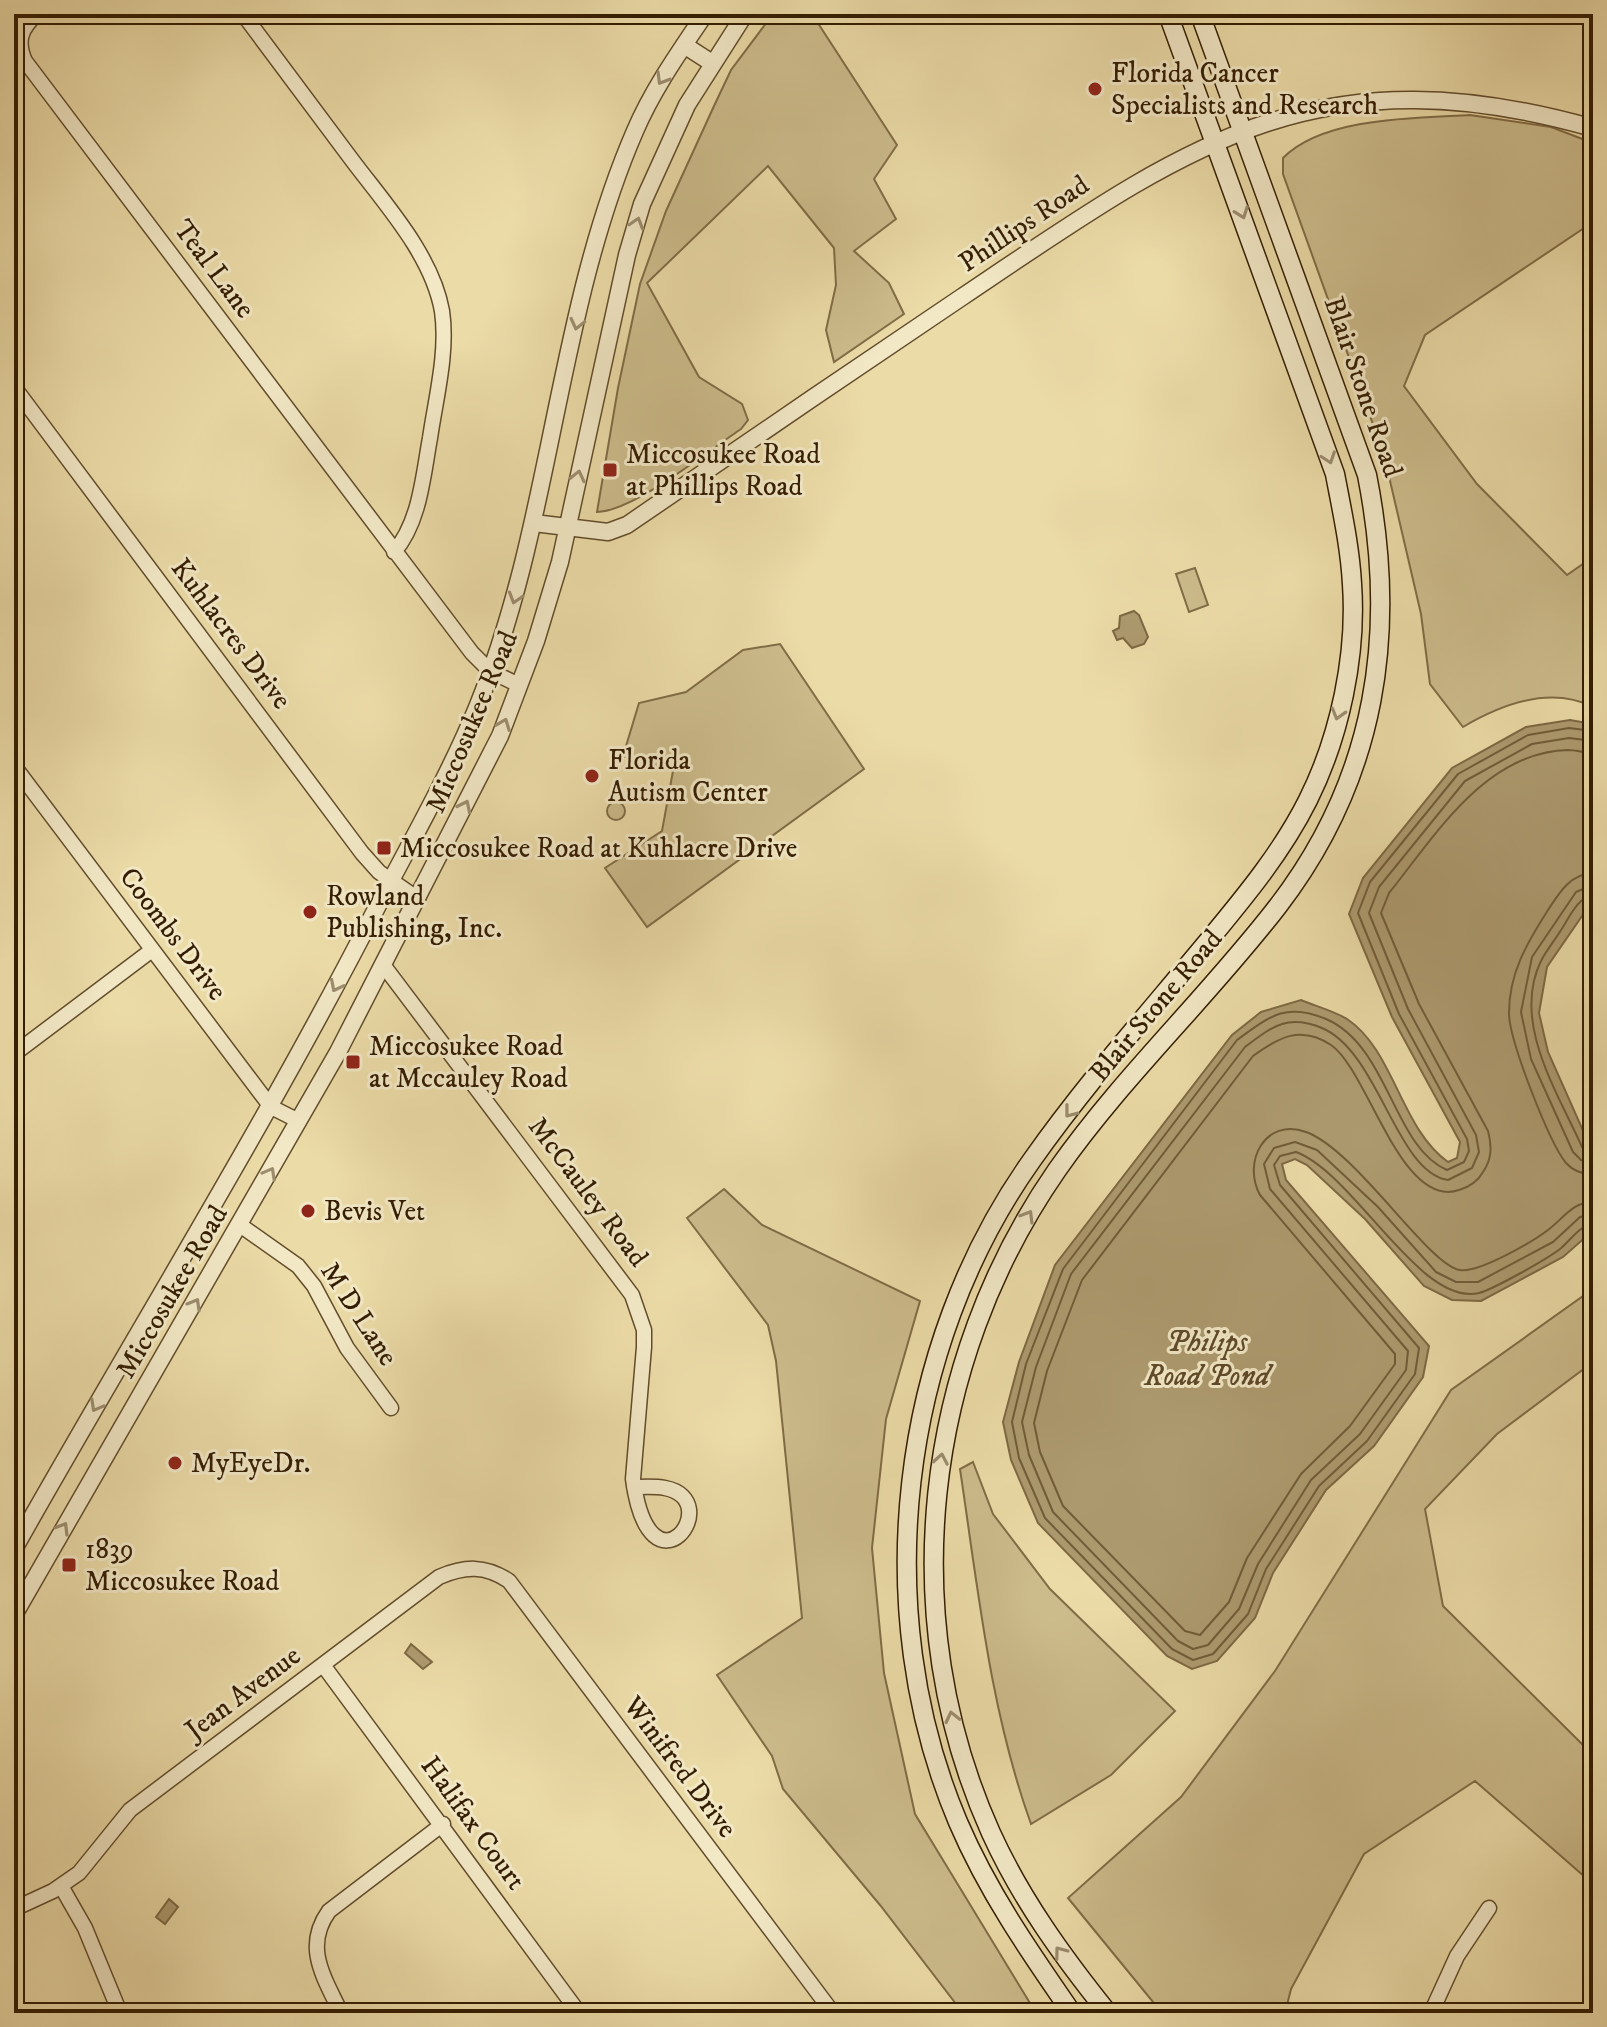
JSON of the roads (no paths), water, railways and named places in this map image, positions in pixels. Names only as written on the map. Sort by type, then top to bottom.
[{"type":"main road","name":"Blair Stone Road","points":[[1072,2013],[1017,1936],[985,1881],[957,1819],[936,1758],[923,1709],[908,1602],[912,1472],[934,1365],[961,1288],[988,1232],[1031,1161],[1250,891],[1285,841],[1309,799],[1343,696],[1351,642],[1353,587],[1347,534],[1335,474],[1168,14]]},
{"type":"main road","name":"Blair Stone Road","points":[[1108,2013],[1050,1938],[1017,1884],[972,1784],[955,1731],[938,1640],[933,1572],[939,1468],[955,1389],[971,1336],[1002,1262],[1059,1168],[1279,904],[1339,809],[1374,698],[1381,638],[1383,583],[1367,475],[1200,14]]},
{"type":"street","name":"Teal Lane","points":[[37,14],[22,31],[19,47],[25,61],[472,653],[490,671],[519,685]]},
{"type":"street","points":[[243,14],[416,249],[437,294],[442,312],[441,366],[427,457],[412,523],[394,552]]},
{"type":"street","name":"Miccosukee Road","points":[[14,1549],[271,1107],[457,753],[490,671],[521,578],[603,219],[635,130],[705,14]]},
{"type":"street","name":"Miccosukee Road","points":[[14,1615],[19,1592],[240,1225],[299,1121],[384,966],[500,736],[560,562],[627,255],[642,204],[667,145],[712,63],[745,14]]},
{"type":"street","points":[[684,45],[712,63]]},
{"type":"street","name":"Phillips Road","points":[[534,523],[608,532],[627,525],[1142,177],[1243,129],[1323,108],[1407,99],[1484,103],[1593,128]]},
{"type":"street","name":"Kuhlacres Drive","points":[[14,387],[362,853],[391,881],[418,899]]},
{"type":"street","name":"Coombs Drive","points":[[14,766],[271,1107],[299,1121]]},
{"type":"street","points":[[14,1054],[152,950]]},
{"type":"street","name":"McCauley Road","points":[[384,966],[632,1295],[644,1339],[634,1487],[637,1507],[648,1533],[657,1539],[673,1540],[681,1535],[689,1525],[689,1511],[680,1495],[666,1488],[634,1487]]},
{"type":"street","name":"M D Lane","points":[[240,1225],[298,1266],[314,1286],[347,1348],[391,1408]]},
{"type":"street","name":"Jean Avenue","points":[[14,1909],[61,1886],[92,1858],[130,1810],[439,1577],[460,1568],[475,1568]]},
{"type":"street","name":"Winifred Drive","points":[[475,1568],[496,1572],[509,1581],[833,2013]]},
{"type":"street","name":"Halifax Court","points":[[323,1665],[443,1824],[579,2013]]},
{"type":"street","points":[[341,2013],[317,1961],[315,1948],[320,1923],[329,1911],[443,1824]]},
{"type":"street","points":[[61,1886],[85,1928],[120,2013]]},
{"type":"street","points":[[1431,2013],[1457,1956],[1489,1908]]},
{"type":"water","points":[[1134,611],[1139,615],[1148,637],[1144,644],[1132,648],[1123,638],[1117,640],[1113,631],[1119,628],[1120,616]]},
{"type":"water","name":"Philips Road Pond","points":[[1570,720],[1593,724],[1593,900],[1547,967],[1539,1013],[1548,1052],[1593,1153],[1593,1225],[1588,1235],[1563,1257],[1481,1301],[1452,1300],[1424,1286],[1365,1219],[1307,1165],[1295,1159],[1282,1164],[1286,1180],[1429,1346],[1423,1377],[1374,1446],[1326,1490],[1273,1573],[1255,1618],[1217,1661],[1192,1669],[1167,1656],[1038,1523],[1011,1460],[1003,1422],[1019,1362],[1055,1265],[1232,1035],[1261,1012],[1301,1000],[1342,1016],[1363,1033],[1376,1050],[1432,1148],[1448,1162],[1457,1158],[1460,1142],[1392,1017],[1349,914],[1363,878],[1452,768],[1526,727]]},
{"type":"water","points":[[411,1644],[432,1662],[423,1669],[405,1653]]},
{"type":"water","points":[[169,1899],[178,1907],[165,1924],[156,1917]]},
{"type":"place","name":"Florida Cancer Specialists and Research","points":[[1095,89]]},
{"type":"place","name":"Miccosukee Road at Phillips Road","points":[[610,470]]},
{"type":"place","name":"Florida Autism Center","points":[[592,776]]},
{"type":"place","name":"Miccosukee Road at Kuhlacre Drive","points":[[384,848]]},
{"type":"place","name":"Rowland Publishing, Inc.","points":[[310,912]]},
{"type":"place","name":"Miccosukee Road at Mccauley Road","points":[[353,1062]]},
{"type":"place","name":"Bevis Vet","points":[[308,1211]]},
{"type":"place","name":"MyEyeDr.","points":[[175,1463]]},
{"type":"place","name":"1839 Miccosukee Road","points":[[69,1565]]}]
